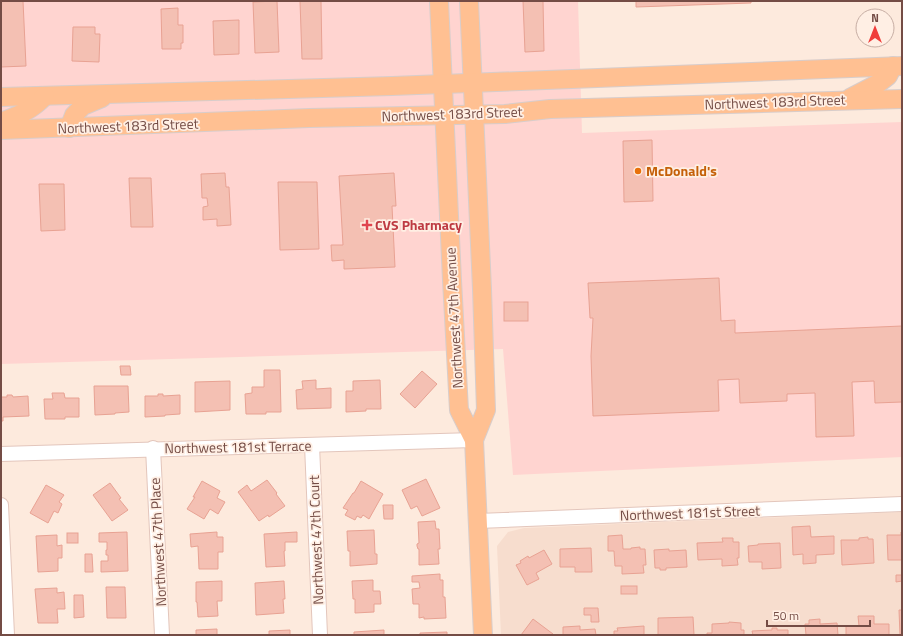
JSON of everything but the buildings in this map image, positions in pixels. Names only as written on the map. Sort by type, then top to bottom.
[{"type":"main road","name":"Northwest 47th Avenue","points":[[439,1],[459,410],[474,440],[483,635]]},
{"type":"main road","name":"Northwest 47th Avenue","points":[[469,1],[475,114],[486,410],[474,440]]},
{"type":"main road","points":[[1,97],[473,83],[897,66]]},
{"type":"main road","points":[[846,100],[879,84],[897,66]]},
{"type":"main road","points":[[69,128],[74,115],[83,106],[110,94]]},
{"type":"main road","name":"Northwest 183rd Street","points":[[1,130],[309,118],[504,114],[550,110],[846,100],[900,95]]},
{"type":"main road","points":[[1,122],[36,105],[45,96]]},
{"type":"street","name":"Northwest 181st Terrace","points":[[1,454],[154,448],[474,440]]},
{"type":"street","name":"Northwest 47th Court","points":[[312,445],[320,635]]},
{"type":"street","name":"Northwest 47th Place","points":[[154,448],[162,635]]},
{"type":"street","name":"Northwest 181st Street","points":[[478,521],[902,504]]},
{"type":"street","points":[[1,505],[7,635]]},
{"type":"shaded area","points":[[1,1],[578,1],[582,133],[902,122],[902,457],[513,475],[503,349],[1,364]]},
{"type":"shaded area","points":[[902,512],[902,635],[501,635],[497,546],[508,532],[524,528]]},
{"type":"place","name":"McDonald's","points":[[638,171]]},
{"type":"place","name":"CVS Pharmacy","points":[[367,225]]}]
